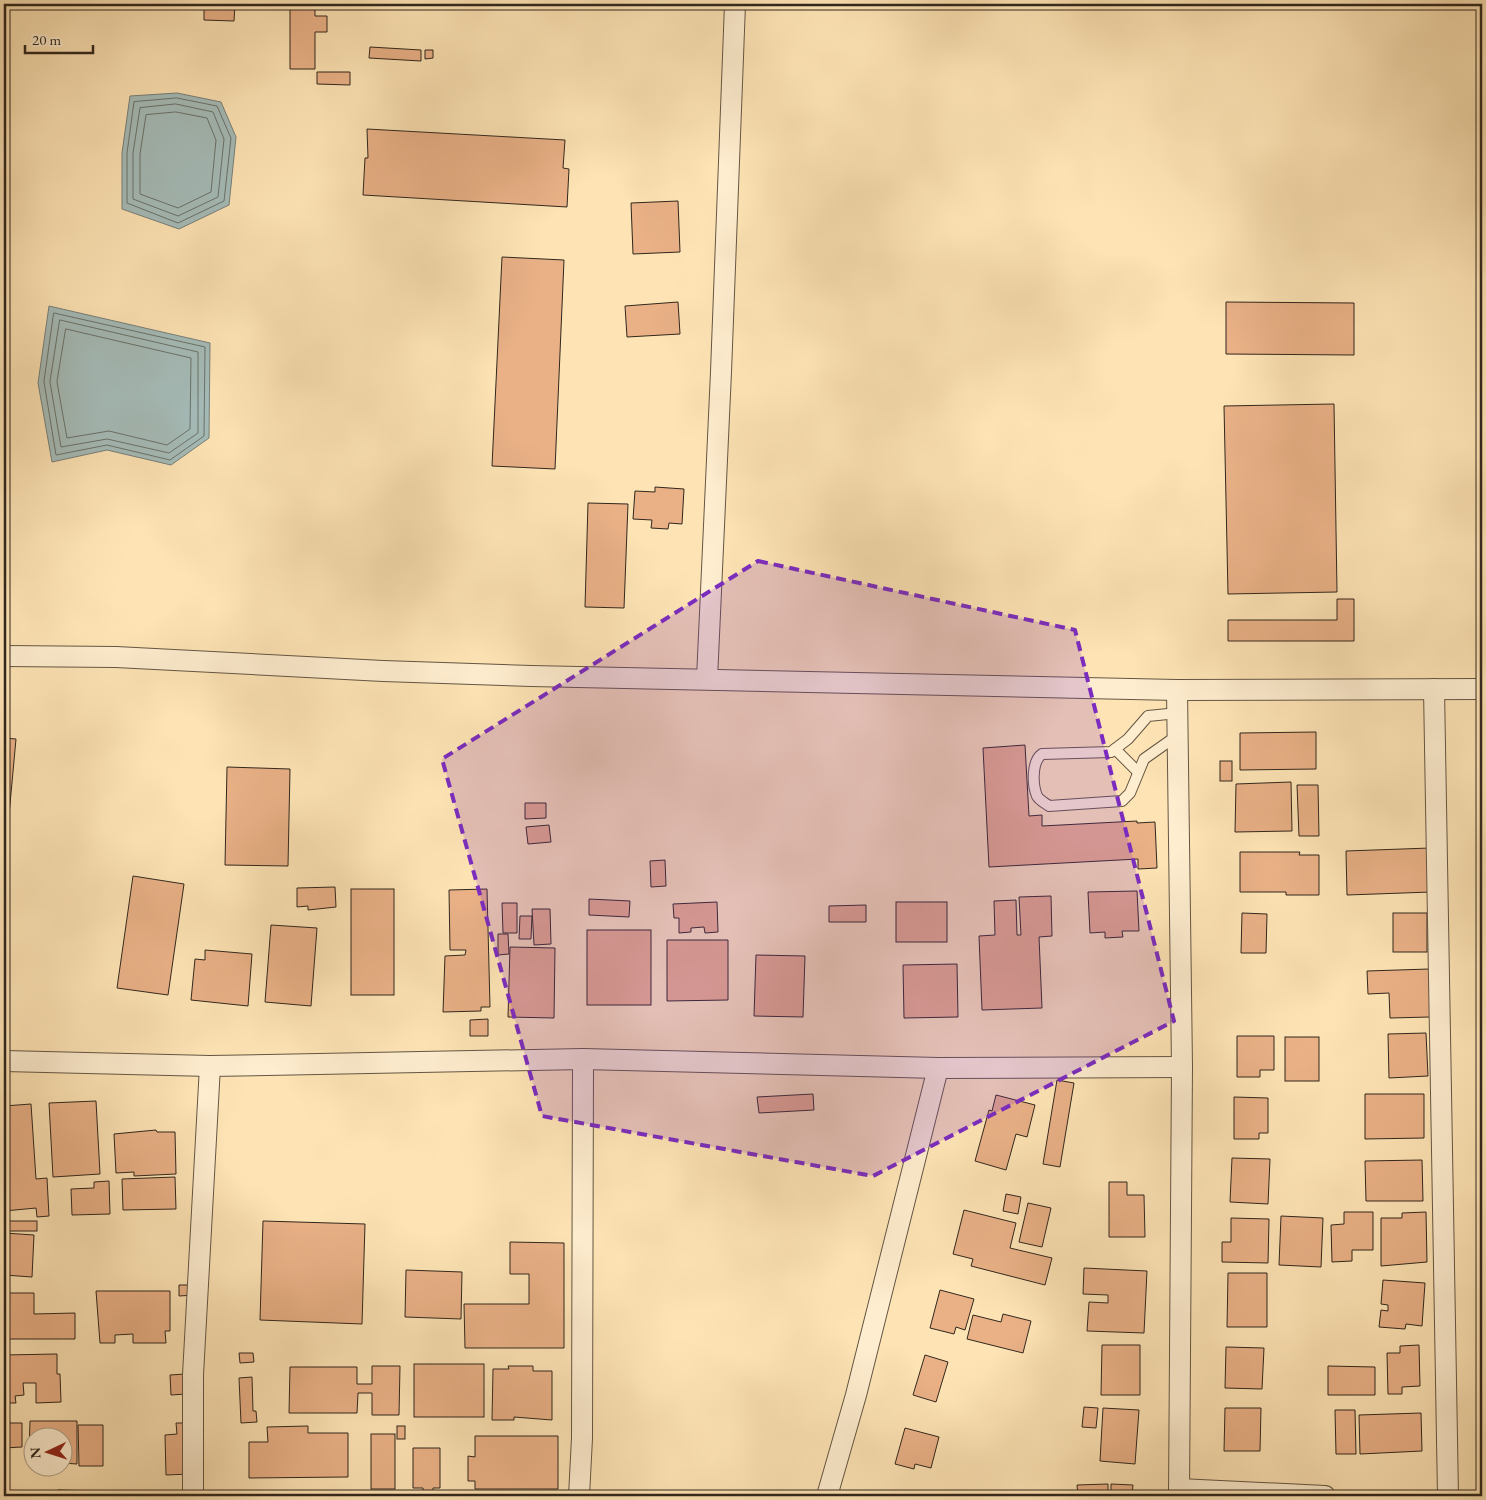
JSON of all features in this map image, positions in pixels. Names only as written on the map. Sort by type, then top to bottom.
[{"type":"street","points":[[707,679],[735,4]]},
{"type":"street","points":[[4,656],[116,657],[382,671],[1177,690],[1482,689]]},
{"type":"street","points":[[1434,689],[1448,1496]]},
{"type":"street","points":[[1177,690],[1182,1067],[1179,1493],[1325,1496]]},
{"type":"street","points":[[4,1061],[210,1066],[583,1059],[938,1068],[1182,1067]]},
{"type":"street","points":[[579,1496],[582,1438],[583,1059]]},
{"type":"street","points":[[193,1496],[193,1375],[210,1066]]},
{"type":"street","points":[[827,1496],[856,1395],[938,1068]]},
{"type":"lane","points":[[1178,713],[1148,716],[1128,739],[1107,753],[1042,754],[1036,758],[1035,764],[1035,787],[1038,798],[1049,806],[1118,802],[1130,792],[1147,756],[1178,735]]},
{"type":"lane","points":[[1115,749],[1138,772]]},
{"type":"highlighted area","points":[[758,561],[1075,630],[1174,1021],[873,1176],[542,1116],[442,759]]},
{"type":"water","points":[[177,93],[221,102],[236,137],[229,205],[179,229],[122,209],[122,153],[130,96]]},
{"type":"water","points":[[49,306],[210,343],[209,438],[171,465],[107,450],[52,462],[38,383]]},
{"type":"building","points":[[204,4],[235,4],[234,21],[204,20]]},
{"type":"building","points":[[290,4],[315,4],[315,16],[327,16],[327,32],[315,32],[315,69],[290,69]]},
{"type":"building","points":[[370,47],[421,50],[421,61],[369,58]]},
{"type":"building","points":[[425,50],[433,50],[433,58],[425,59]]},
{"type":"building","points":[[317,72],[350,72],[350,85],[317,84]]},
{"type":"building","points":[[367,129],[565,140],[563,168],[569,169],[567,207],[363,195],[365,158],[368,158]]},
{"type":"building","points":[[678,201],[680,252],[633,254],[631,203]]},
{"type":"building","points":[[502,257],[564,260],[555,469],[492,466]]},
{"type":"building","points":[[678,302],[680,334],[627,337],[625,306]]},
{"type":"building","points":[[1226,302],[1354,303],[1354,355],[1226,354]]},
{"type":"building","points":[[1482,362],[1482,444],[1481,444]]},
{"type":"building","points":[[1334,404],[1337,592],[1228,594],[1224,406]]},
{"type":"building","points":[[655,487],[684,489],[682,524],[669,523],[668,529],[651,528],[652,520],[633,519],[635,491],[655,492]]},
{"type":"building","points":[[588,503],[628,504],[624,608],[585,607]]},
{"type":"building","points":[[1337,599],[1354,599],[1354,641],[1228,641],[1228,620],[1337,620]]},
{"type":"building","points":[[1316,732],[1316,769],[1240,770],[1240,733]]},
{"type":"building","points":[[4,738],[16,739],[8,826],[4,826]]},
{"type":"building","points":[[1025,745],[1029,816],[1042,815],[1042,826],[1137,821],[1137,823],[1155,822],[1157,868],[1138,869],[1138,859],[989,867],[983,748]]},
{"type":"building","points":[[1220,761],[1232,761],[1232,781],[1220,781]]},
{"type":"building","points":[[227,767],[290,769],[288,866],[225,865]]},
{"type":"building","points":[[1291,782],[1292,831],[1235,832],[1236,784]]},
{"type":"building","points":[[1297,785],[1318,785],[1319,836],[1299,836]]},
{"type":"building","points":[[525,803],[546,803],[546,818],[525,819]]},
{"type":"building","points":[[549,825],[551,842],[528,844],[526,827]]},
{"type":"building","points":[[1430,848],[1431,892],[1347,895],[1346,851]]},
{"type":"building","points":[[1240,852],[1300,852],[1299,855],[1319,855],[1319,895],[1286,895],[1286,892],[1240,892]]},
{"type":"building","points":[[665,860],[666,886],[651,887],[650,861]]},
{"type":"building","points":[[133,876],[184,884],[168,995],[117,988]]},
{"type":"building","points":[[335,887],[336,907],[308,910],[308,906],[297,907],[297,888]]},
{"type":"building","points":[[351,889],[394,889],[394,995],[351,995]]},
{"type":"building","points":[[487,889],[490,1007],[481,1007],[481,1011],[443,1012],[445,956],[465,955],[466,950],[450,950],[449,890]]},
{"type":"building","points":[[1137,891],[1139,931],[1122,931],[1123,937],[1105,938],[1105,932],[1090,933],[1088,892]]},
{"type":"building","points":[[1051,896],[1052,936],[1039,937],[1042,1008],[982,1010],[979,936],[995,935],[994,901],[1016,900],[1017,935],[1021,935],[1019,897]]},
{"type":"building","points":[[589,899],[630,901],[629,917],[589,915]]},
{"type":"building","points":[[717,902],[718,932],[705,933],[704,927],[691,928],[691,932],[679,933],[679,918],[674,918],[673,904]]},
{"type":"building","points":[[896,902],[947,902],[947,942],[896,942]]},
{"type":"building","points":[[502,903],[517,903],[517,933],[503,933]]},
{"type":"building","points":[[866,905],[866,922],[829,922],[829,906]]},
{"type":"building","points":[[532,909],[550,909],[551,944],[534,945]]},
{"type":"building","points":[[1242,913],[1267,914],[1266,953],[1241,953]]},
{"type":"building","points":[[1393,913],[1427,913],[1427,952],[1393,952]]},
{"type":"building","points":[[520,916],[532,916],[531,939],[519,939]]},
{"type":"building","points":[[271,925],[317,928],[311,1006],[265,1002]]},
{"type":"building","points":[[587,930],[651,930],[651,1005],[587,1005]]},
{"type":"building","points":[[498,934],[508,934],[509,954],[498,955]]},
{"type":"building","points":[[667,940],[728,940],[728,1000],[667,1001]]},
{"type":"building","points":[[510,947],[555,948],[554,1018],[508,1017]]},
{"type":"building","points":[[205,950],[252,954],[248,1006],[191,1000],[195,959],[205,960]]},
{"type":"building","points":[[756,955],[805,956],[803,1017],[754,1016]]},
{"type":"building","points":[[957,964],[958,1017],[904,1018],[903,965]]},
{"type":"building","points":[[1429,969],[1430,1017],[1390,1018],[1389,993],[1368,994],[1367,971]]},
{"type":"building","points":[[488,1019],[488,1036],[470,1036],[470,1020]]},
{"type":"building","points":[[1426,1033],[1428,1076],[1389,1078],[1388,1034]]},
{"type":"building","points":[[1237,1036],[1274,1036],[1274,1070],[1260,1070],[1260,1077],[1237,1077]]},
{"type":"building","points":[[1285,1037],[1319,1037],[1319,1081],[1285,1081]]},
{"type":"building","points":[[1057,1080],[1074,1083],[1060,1167],[1043,1164]]},
{"type":"building","points":[[813,1094],[814,1110],[759,1113],[757,1097]]},
{"type":"building","points":[[1365,1094],[1424,1094],[1424,1138],[1365,1139]]},
{"type":"building","points":[[996,1095],[1035,1105],[1027,1137],[1016,1134],[1006,1170],[975,1161],[989,1110],[992,1111]]},
{"type":"building","points":[[1234,1097],[1268,1098],[1268,1133],[1259,1133],[1259,1139],[1234,1139]]},
{"type":"building","points":[[96,1101],[100,1174],[53,1177],[49,1103]]},
{"type":"building","points":[[31,1104],[36,1179],[47,1178],[49,1216],[37,1217],[36,1208],[4,1211],[4,1106]]},
{"type":"building","points":[[156,1130],[157,1132],[175,1132],[176,1174],[134,1176],[134,1172],[116,1173],[114,1134]]},
{"type":"building","points":[[1232,1158],[1270,1159],[1268,1204],[1230,1202]]},
{"type":"building","points":[[1422,1160],[1423,1201],[1366,1201],[1365,1161]]},
{"type":"building","points":[[175,1177],[176,1209],[123,1210],[122,1179]]},
{"type":"building","points":[[109,1181],[110,1214],[72,1215],[71,1189],[94,1188],[94,1182]]},
{"type":"building","points":[[1109,1182],[1127,1182],[1127,1195],[1144,1195],[1145,1237],[1109,1237]]},
{"type":"building","points":[[1006,1194],[1021,1197],[1018,1214],[1003,1211]]},
{"type":"building","points":[[1028,1203],[1051,1208],[1042,1247],[1019,1242]]},
{"type":"building","points":[[964,1210],[1016,1223],[1010,1248],[1052,1258],[1045,1285],[971,1266],[973,1259],[953,1254]]},
{"type":"building","points":[[1344,1212],[1373,1212],[1373,1250],[1352,1250],[1352,1261],[1332,1262],[1331,1225],[1344,1224]]},
{"type":"building","points":[[1426,1212],[1427,1262],[1381,1266],[1381,1218],[1402,1218],[1402,1213]]},
{"type":"building","points":[[1281,1216],[1323,1218],[1321,1267],[1279,1265]]},
{"type":"building","points":[[1231,1218],[1269,1219],[1268,1263],[1222,1262],[1222,1242],[1231,1242]]},
{"type":"building","points":[[4,1221],[37,1221],[37,1231],[4,1231]]},
{"type":"building","points":[[263,1221],[365,1224],[362,1324],[260,1320]]},
{"type":"building","points":[[4,1233],[34,1235],[32,1277],[4,1275]]},
{"type":"building","points":[[510,1242],[564,1243],[564,1348],[465,1348],[464,1304],[529,1304],[529,1274],[510,1274]]},
{"type":"building","points":[[1084,1268],[1147,1271],[1144,1333],[1087,1331],[1089,1302],[1108,1303],[1108,1295],[1083,1294]]},
{"type":"building","points":[[406,1270],[462,1272],[461,1319],[405,1317]]},
{"type":"building","points":[[1228,1273],[1267,1273],[1267,1327],[1227,1327]]},
{"type":"building","points":[[1383,1280],[1425,1283],[1422,1326],[1406,1324],[1405,1329],[1379,1327],[1381,1310],[1388,1311],[1388,1305],[1381,1304]]},
{"type":"building","points":[[179,1285],[195,1285],[195,1295],[179,1296]]},
{"type":"building","points":[[940,1290],[974,1299],[965,1330],[956,1327],[954,1334],[930,1328]]},
{"type":"building","points":[[96,1291],[170,1291],[170,1331],[165,1331],[166,1343],[133,1343],[133,1334],[115,1335],[115,1343],[100,1343]]},
{"type":"building","points":[[4,1293],[34,1293],[34,1314],[75,1313],[75,1339],[4,1339]]},
{"type":"building","points":[[1003,1314],[1031,1321],[1023,1353],[967,1339],[973,1315],[1001,1322]]},
{"type":"building","points":[[1102,1345],[1140,1345],[1140,1395],[1101,1395]]},
{"type":"building","points":[[1419,1345],[1420,1386],[1402,1387],[1402,1394],[1388,1394],[1387,1353],[1400,1353],[1400,1346]]},
{"type":"building","points":[[1226,1347],[1264,1348],[1262,1389],[1225,1388]]},
{"type":"building","points":[[239,1353],[253,1353],[254,1362],[240,1363]]},
{"type":"building","points":[[57,1354],[57,1374],[60,1374],[61,1402],[36,1403],[36,1383],[23,1383],[24,1395],[15,1396],[16,1403],[4,1403],[4,1355]]},
{"type":"building","points":[[925,1355],[948,1362],[936,1402],[913,1395]]},
{"type":"building","points":[[414,1364],[484,1364],[484,1417],[414,1417]]},
{"type":"building","points":[[372,1366],[400,1366],[399,1415],[372,1415],[372,1393],[358,1393],[357,1413],[289,1413],[290,1367],[357,1367],[357,1384],[372,1384]]},
{"type":"building","points":[[508,1366],[533,1366],[533,1371],[552,1371],[552,1420],[514,1417],[514,1420],[492,1420],[493,1369],[509,1369]]},
{"type":"building","points":[[1328,1366],[1375,1367],[1375,1395],[1328,1395]]},
{"type":"building","points":[[185,1374],[186,1394],[171,1395],[170,1375]]},
{"type":"building","points":[[252,1377],[253,1411],[256,1411],[257,1422],[241,1423],[239,1378]]},
{"type":"building","points":[[1084,1407],[1098,1408],[1096,1428],[1082,1427]]},
{"type":"building","points":[[1103,1408],[1139,1410],[1135,1464],[1100,1461]]},
{"type":"building","points":[[1225,1408],[1261,1408],[1260,1451],[1224,1451]]},
{"type":"building","points":[[1335,1410],[1355,1410],[1356,1454],[1336,1454]]},
{"type":"building","points":[[1421,1413],[1422,1451],[1360,1454],[1359,1415]]},
{"type":"building","points":[[30,1421],[77,1421],[77,1464],[72,1464],[72,1428],[30,1428]]},
{"type":"building","points":[[4,1423],[22,1423],[22,1447],[4,1448]]},
{"type":"building","points":[[176,1423],[189,1423],[190,1474],[166,1475],[165,1435],[177,1434]]},
{"type":"building","points":[[78,1425],[103,1425],[103,1466],[79,1466]]},
{"type":"building","points":[[308,1426],[308,1433],[348,1433],[348,1477],[249,1478],[249,1442],[268,1442],[267,1427]]},
{"type":"building","points":[[397,1426],[405,1426],[405,1439],[397,1439]]},
{"type":"building","points":[[905,1428],[939,1437],[931,1468],[915,1464],[914,1469],[895,1464]]},
{"type":"building","points":[[371,1434],[395,1434],[395,1489],[371,1489]]},
{"type":"building","points":[[475,1436],[558,1436],[558,1489],[475,1489],[475,1481],[468,1481],[468,1456],[475,1457]]},
{"type":"building","points":[[413,1448],[440,1448],[440,1488],[433,1488],[433,1494],[423,1494],[423,1488],[413,1488]]},
{"type":"building","points":[[1108,1484],[1108,1496],[1078,1496],[1077,1485]]},
{"type":"building","points":[[1111,1484],[1133,1485],[1132,1496],[1111,1496]]},
{"type":"building","points":[[58,1490],[174,1493],[174,1496],[57,1496]]}]
